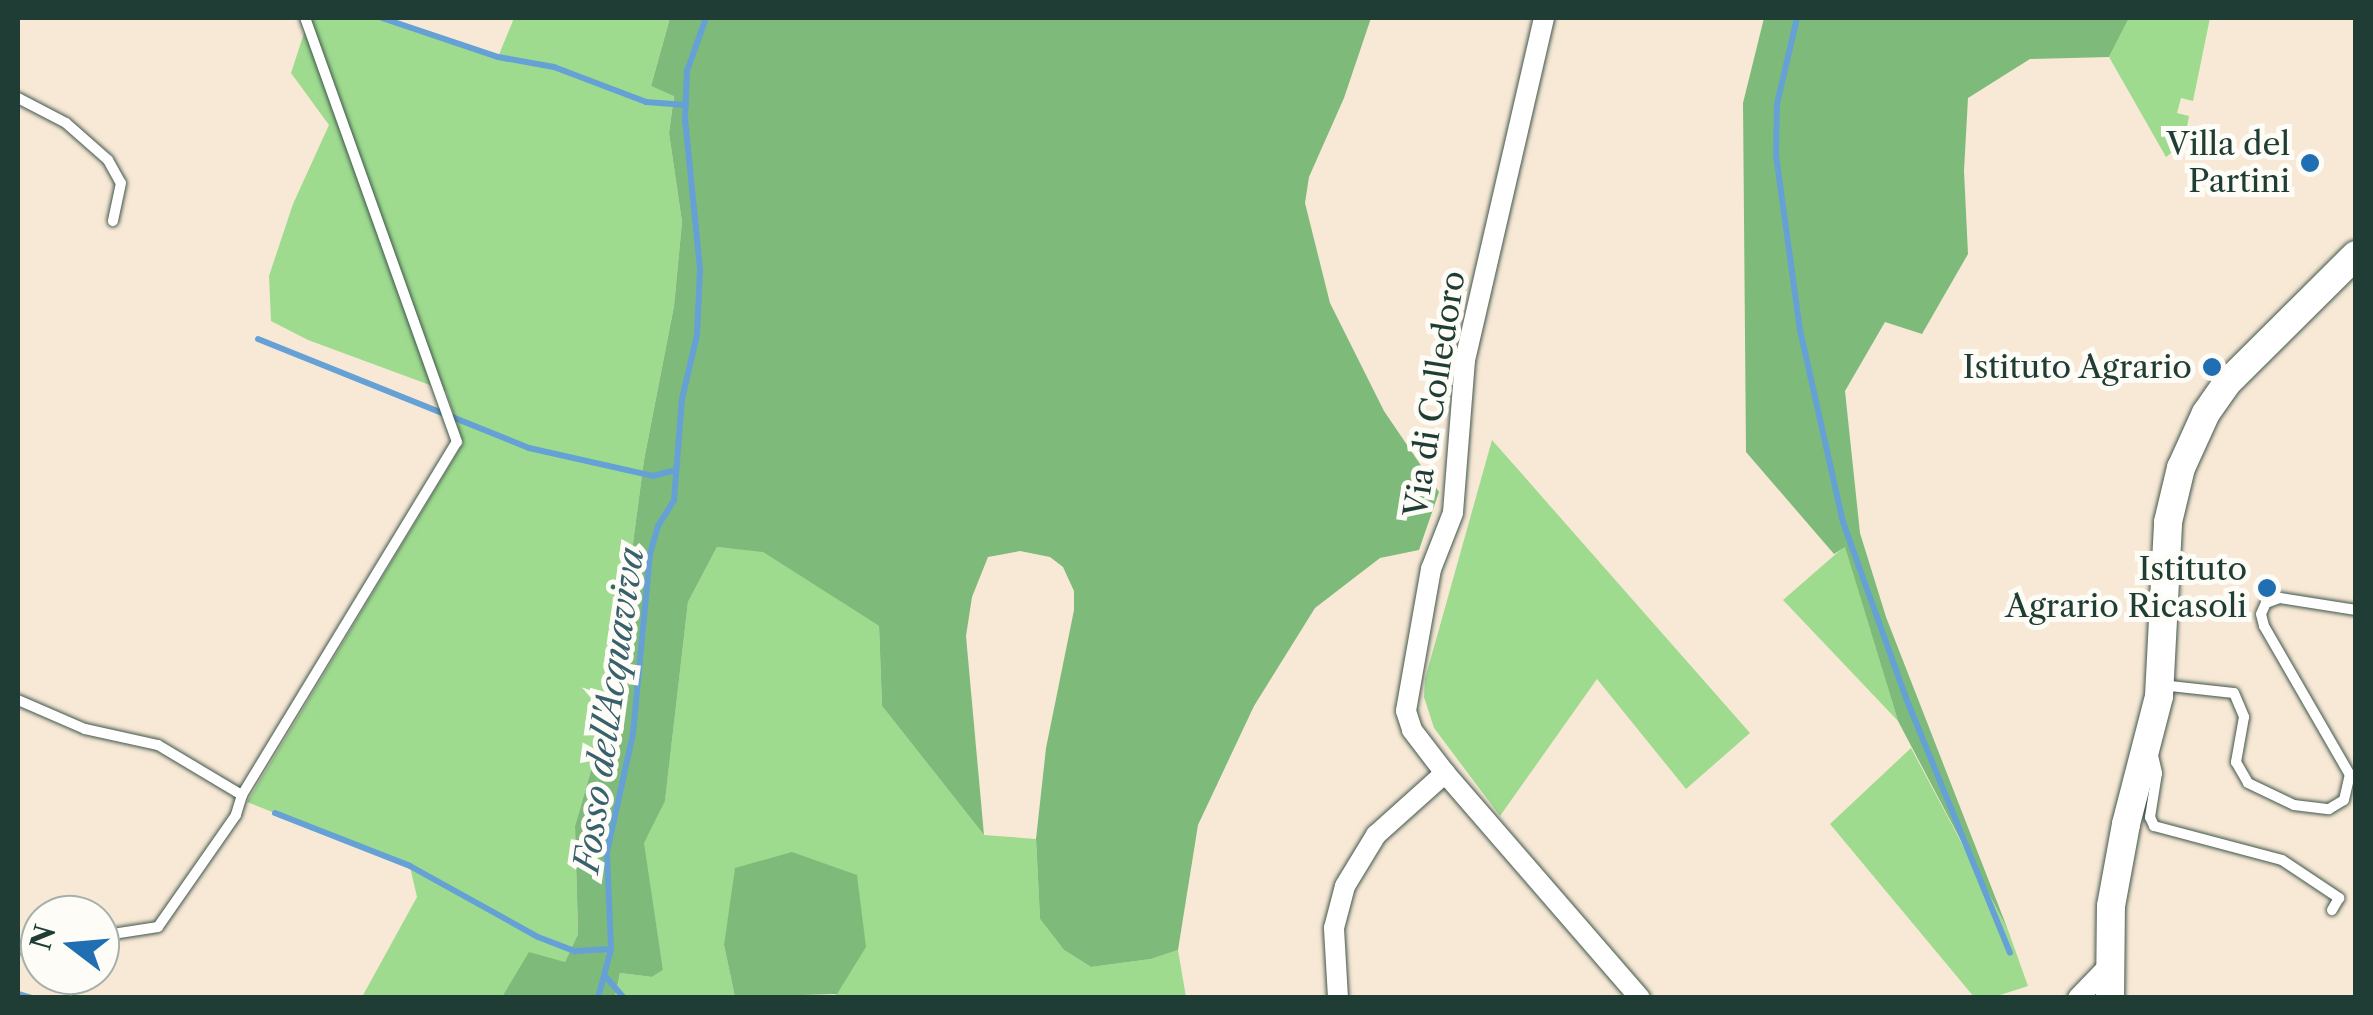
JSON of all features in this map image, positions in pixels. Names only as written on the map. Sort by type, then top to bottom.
[{"type":"street","name":"Via di Colledoro","points":[[1544,18],[1465,360],[1453,513],[1431,568],[1407,687],[1406,711],[1412,730],[1444,772],[1640,998]]},
{"type":"street","points":[[2110,998],[2108,968],[2118,864],[2160,685],[2168,522],[2176,482],[2192,440],[2228,382],[2356,255]]},
{"type":"street","points":[[1338,998],[1334,928],[1345,886],[1376,835],[1444,772]]},
{"type":"street","points":[[2078,998],[2108,968]]},
{"type":"lane","points":[[120,933],[158,927],[236,815],[242,794],[457,442],[305,18]]},
{"type":"lane","points":[[18,98],[66,123],[108,160],[121,184],[112,220]]},
{"type":"lane","points":[[2160,685],[2234,692],[2244,708],[2236,762],[2248,783],[2294,805],[2329,808],[2344,800],[2350,775],[2262,614],[2266,603],[2280,598],[2356,610]]},
{"type":"lane","points":[[18,700],[85,729],[158,744],[242,794]]},
{"type":"lane","points":[[2149,740],[2157,773],[2150,816],[2154,826],[2282,860],[2339,898],[2332,910]]},
{"type":"green space","points":[[309,18],[381,18],[498,57],[514,18],[670,18],[651,86],[674,95],[669,133],[682,222],[674,306],[644,460],[613,694],[575,826],[578,934],[565,962],[509,988],[502,997],[362,997],[417,897],[410,867],[247,802],[463,443],[446,391],[308,340],[271,321],[269,276],[293,204],[329,125],[291,73]]},
{"type":"green space","points":[[670,18],[1371,18],[1344,98],[1309,177],[1305,203],[1330,303],[1384,411],[1439,492],[1419,550],[1380,558],[1315,608],[1254,706],[1198,825],[1178,950],[1151,959],[1091,967],[1064,950],[1040,919],[1036,839],[1046,748],[1074,610],[1074,591],[1063,567],[1050,557],[1020,551],[988,557],[972,597],[966,636],[984,835],[882,706],[879,626],[763,552],[717,547],[688,602],[665,801],[644,843],[663,970],[652,977],[620,973],[615,997],[502,997],[529,952],[565,962],[578,934],[575,826],[613,694],[644,460],[674,306],[682,222],[669,133],[674,96],[651,86]]},
{"type":"green space","points":[[1764,18],[2129,18],[2109,57],[2030,59],[1968,98],[1964,171],[1968,254],[1922,334],[1885,322],[1845,391],[1860,533],[1886,617],[2008,930],[1898,721],[1845,547],[1834,554],[1746,452],[1743,103]]},
{"type":"green space","points":[[2129,18],[2210,18],[2193,101],[2181,98],[2177,113],[2189,116],[2184,143],[2166,157],[2109,57]]},
{"type":"green space","points":[[1492,440],[1750,733],[1686,789],[1597,679],[1500,816],[1434,728],[1424,697],[1425,679]]},
{"type":"green space","points":[[1845,546],[1898,721],[1783,600]]},
{"type":"green space","points":[[717,547],[762,551],[879,626],[882,706],[984,835],[1036,839],[1040,919],[1064,950],[1091,967],[1151,959],[1178,950],[1186,997],[827,997],[837,994],[724,945],[735,997],[615,998],[620,973],[652,977],[663,970],[643,843],[665,800],[688,602]]},
{"type":"green space","points":[[1911,748],[2008,930],[2028,986],[1994,997],[1974,997],[1830,824]]},
{"type":"green space","points":[[792,852],[857,875],[866,947],[837,994],[735,997],[724,945],[735,868]]},
{"type":"waterway","points":[[382,18],[498,57],[554,67],[646,102],[686,105]]},
{"type":"waterway","name":"Fosso dell'Acquaviva","points":[[598,998],[611,949],[607,852],[633,734],[650,554],[658,526],[674,500],[682,399],[697,335],[700,269],[685,120],[687,71],[706,18]]},
{"type":"waterway","points":[[1797,18],[1777,104],[1776,155],[1800,330],[1843,522],[1906,698],[2010,953]]},
{"type":"waterway","points":[[258,339],[529,448],[653,476],[676,470]]},
{"type":"waterway","points":[[275,813],[410,866],[538,937],[575,951],[611,949]]},
{"type":"waterway","points":[[605,976],[624,998]]},
{"type":"waterway","points":[[18,994],[32,998]]},
{"type":"place","name":"Villa del Partini","points":[[2310,163]]},
{"type":"place","name":"Istituto Agrario","points":[[2212,367]]},
{"type":"place","name":"Istituto Agrario Ricasoli","points":[[2267,588]]}]
